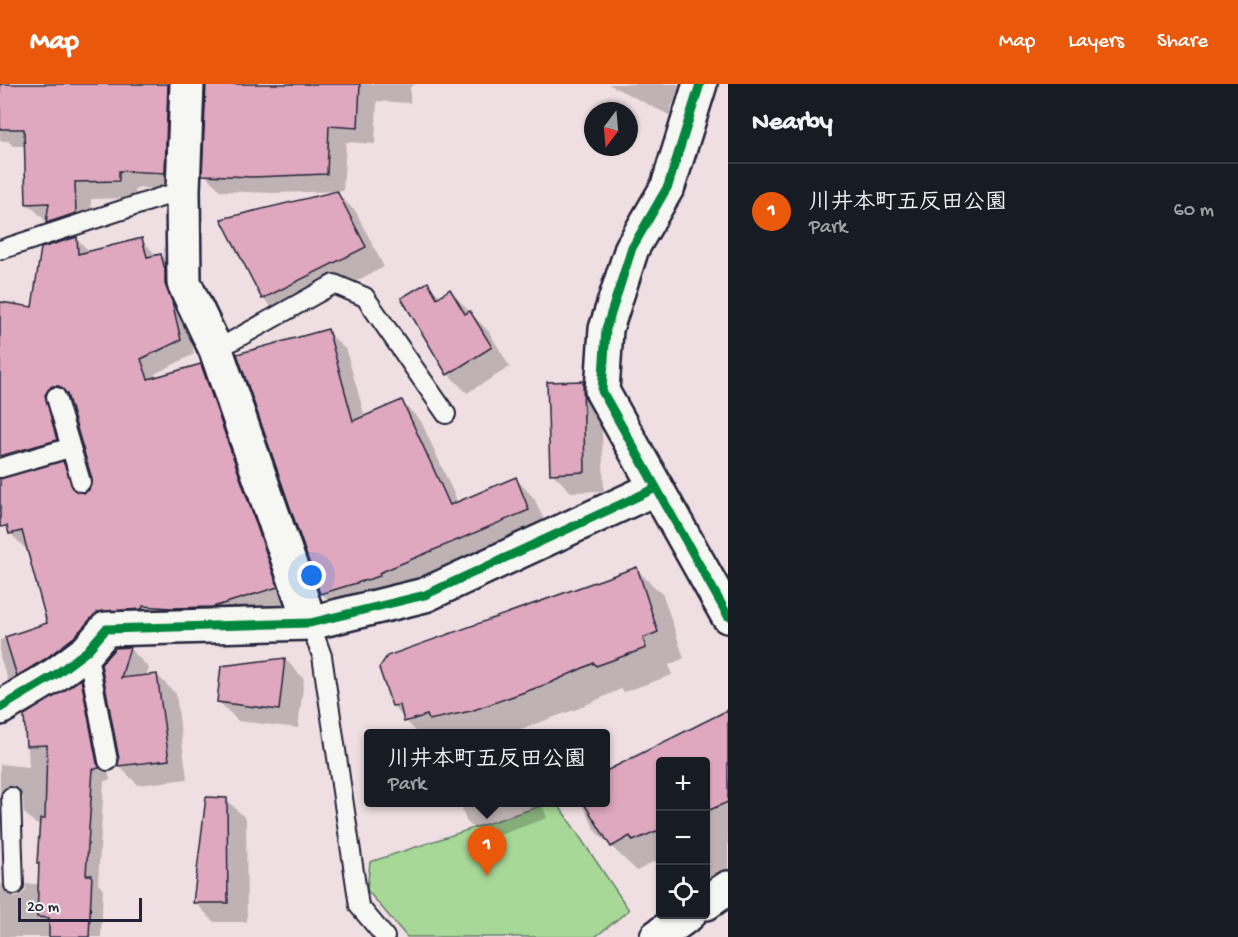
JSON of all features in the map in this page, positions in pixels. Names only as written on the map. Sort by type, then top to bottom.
[{"type":"street","points":[[187,84],[183,190],[184,283],[216,350],[310,623]]},
{"type":"street","points":[[700,84],[668,186],[632,248],[606,329],[602,391],[728,616]]},
{"type":"street","points":[[0,708],[55,675],[87,651],[106,629],[310,623],[425,595],[656,488]]},
{"type":"street","points":[[710,900],[728,888]]},
{"type":"street","points":[[657,937],[682,919]]},
{"type":"lane","points":[[0,249],[183,190]]},
{"type":"lane","points":[[216,350],[334,284],[366,297],[446,414]]},
{"type":"lane","points":[[56,397],[81,482]]},
{"type":"lane","points":[[0,468],[69,447]]},
{"type":"lane","points":[[310,623],[322,656],[360,906],[385,937]]},
{"type":"lane","points":[[87,651],[108,760]]},
{"type":"lane","points":[[12,797],[6,841],[14,885]]},
{"type":"green space","points":[[538,807],[560,807],[629,910],[595,937],[407,937],[367,890],[370,862]]},
{"type":"building","points":[[0,84],[168,84],[165,173],[119,171],[119,181],[75,182],[76,213],[46,223],[49,203],[26,204],[24,129],[0,129]]},
{"type":"building","points":[[206,84],[360,84],[358,128],[329,126],[327,174],[254,177],[202,175]]},
{"type":"building","points":[[337,191],[366,247],[262,299],[221,219]]},
{"type":"building","points":[[77,237],[78,254],[142,238],[147,257],[161,254],[165,270],[165,284],[172,301],[181,340],[141,359],[148,379],[201,364],[278,587],[213,607],[143,606],[142,609],[98,612],[74,637],[17,676],[5,637],[47,623],[22,531],[9,534],[7,526],[0,527],[0,479],[63,461],[74,490],[84,493],[89,490],[92,479],[67,394],[59,386],[52,386],[45,395],[57,440],[0,456],[0,302],[32,307],[41,248]]},
{"type":"building","points":[[428,282],[437,298],[450,289],[465,314],[470,311],[492,347],[447,375],[401,298]]},
{"type":"building","points":[[328,329],[353,421],[402,400],[450,505],[516,477],[529,510],[379,573],[380,576],[320,594],[237,354]]},
{"type":"building","points":[[583,381],[585,472],[550,474],[547,382]]},
{"type":"building","points":[[637,567],[658,632],[643,638],[646,648],[596,666],[594,663],[550,683],[471,711],[429,720],[427,715],[404,722],[400,705],[392,706],[379,668],[387,656]]},
{"type":"building","points":[[130,647],[121,678],[157,674],[169,760],[118,766],[119,759],[101,664],[115,648]]},
{"type":"building","points":[[285,658],[279,710],[217,702],[221,666]]},
{"type":"building","points":[[81,679],[97,763],[100,768],[93,769],[86,875],[92,875],[89,937],[49,937],[49,918],[37,917],[39,863],[37,863],[40,819],[45,819],[47,745],[26,746],[24,715]]},
{"type":"building","points":[[728,710],[728,802],[710,810],[710,757],[656,757],[656,831],[633,841],[630,836],[611,847],[586,807],[610,807],[610,769]]},
{"type":"building","points":[[206,797],[227,798],[228,903],[193,903]]},
{"type":"cycle path","points":[[700,84],[668,186],[632,248],[606,329],[602,391],[728,616]]},
{"type":"cycle path","points":[[0,708],[55,675],[87,651],[106,629],[310,623],[425,595],[656,488]]},
{"type":"place","name":"川井本町五反田公園","points":[[487,876]]}]
